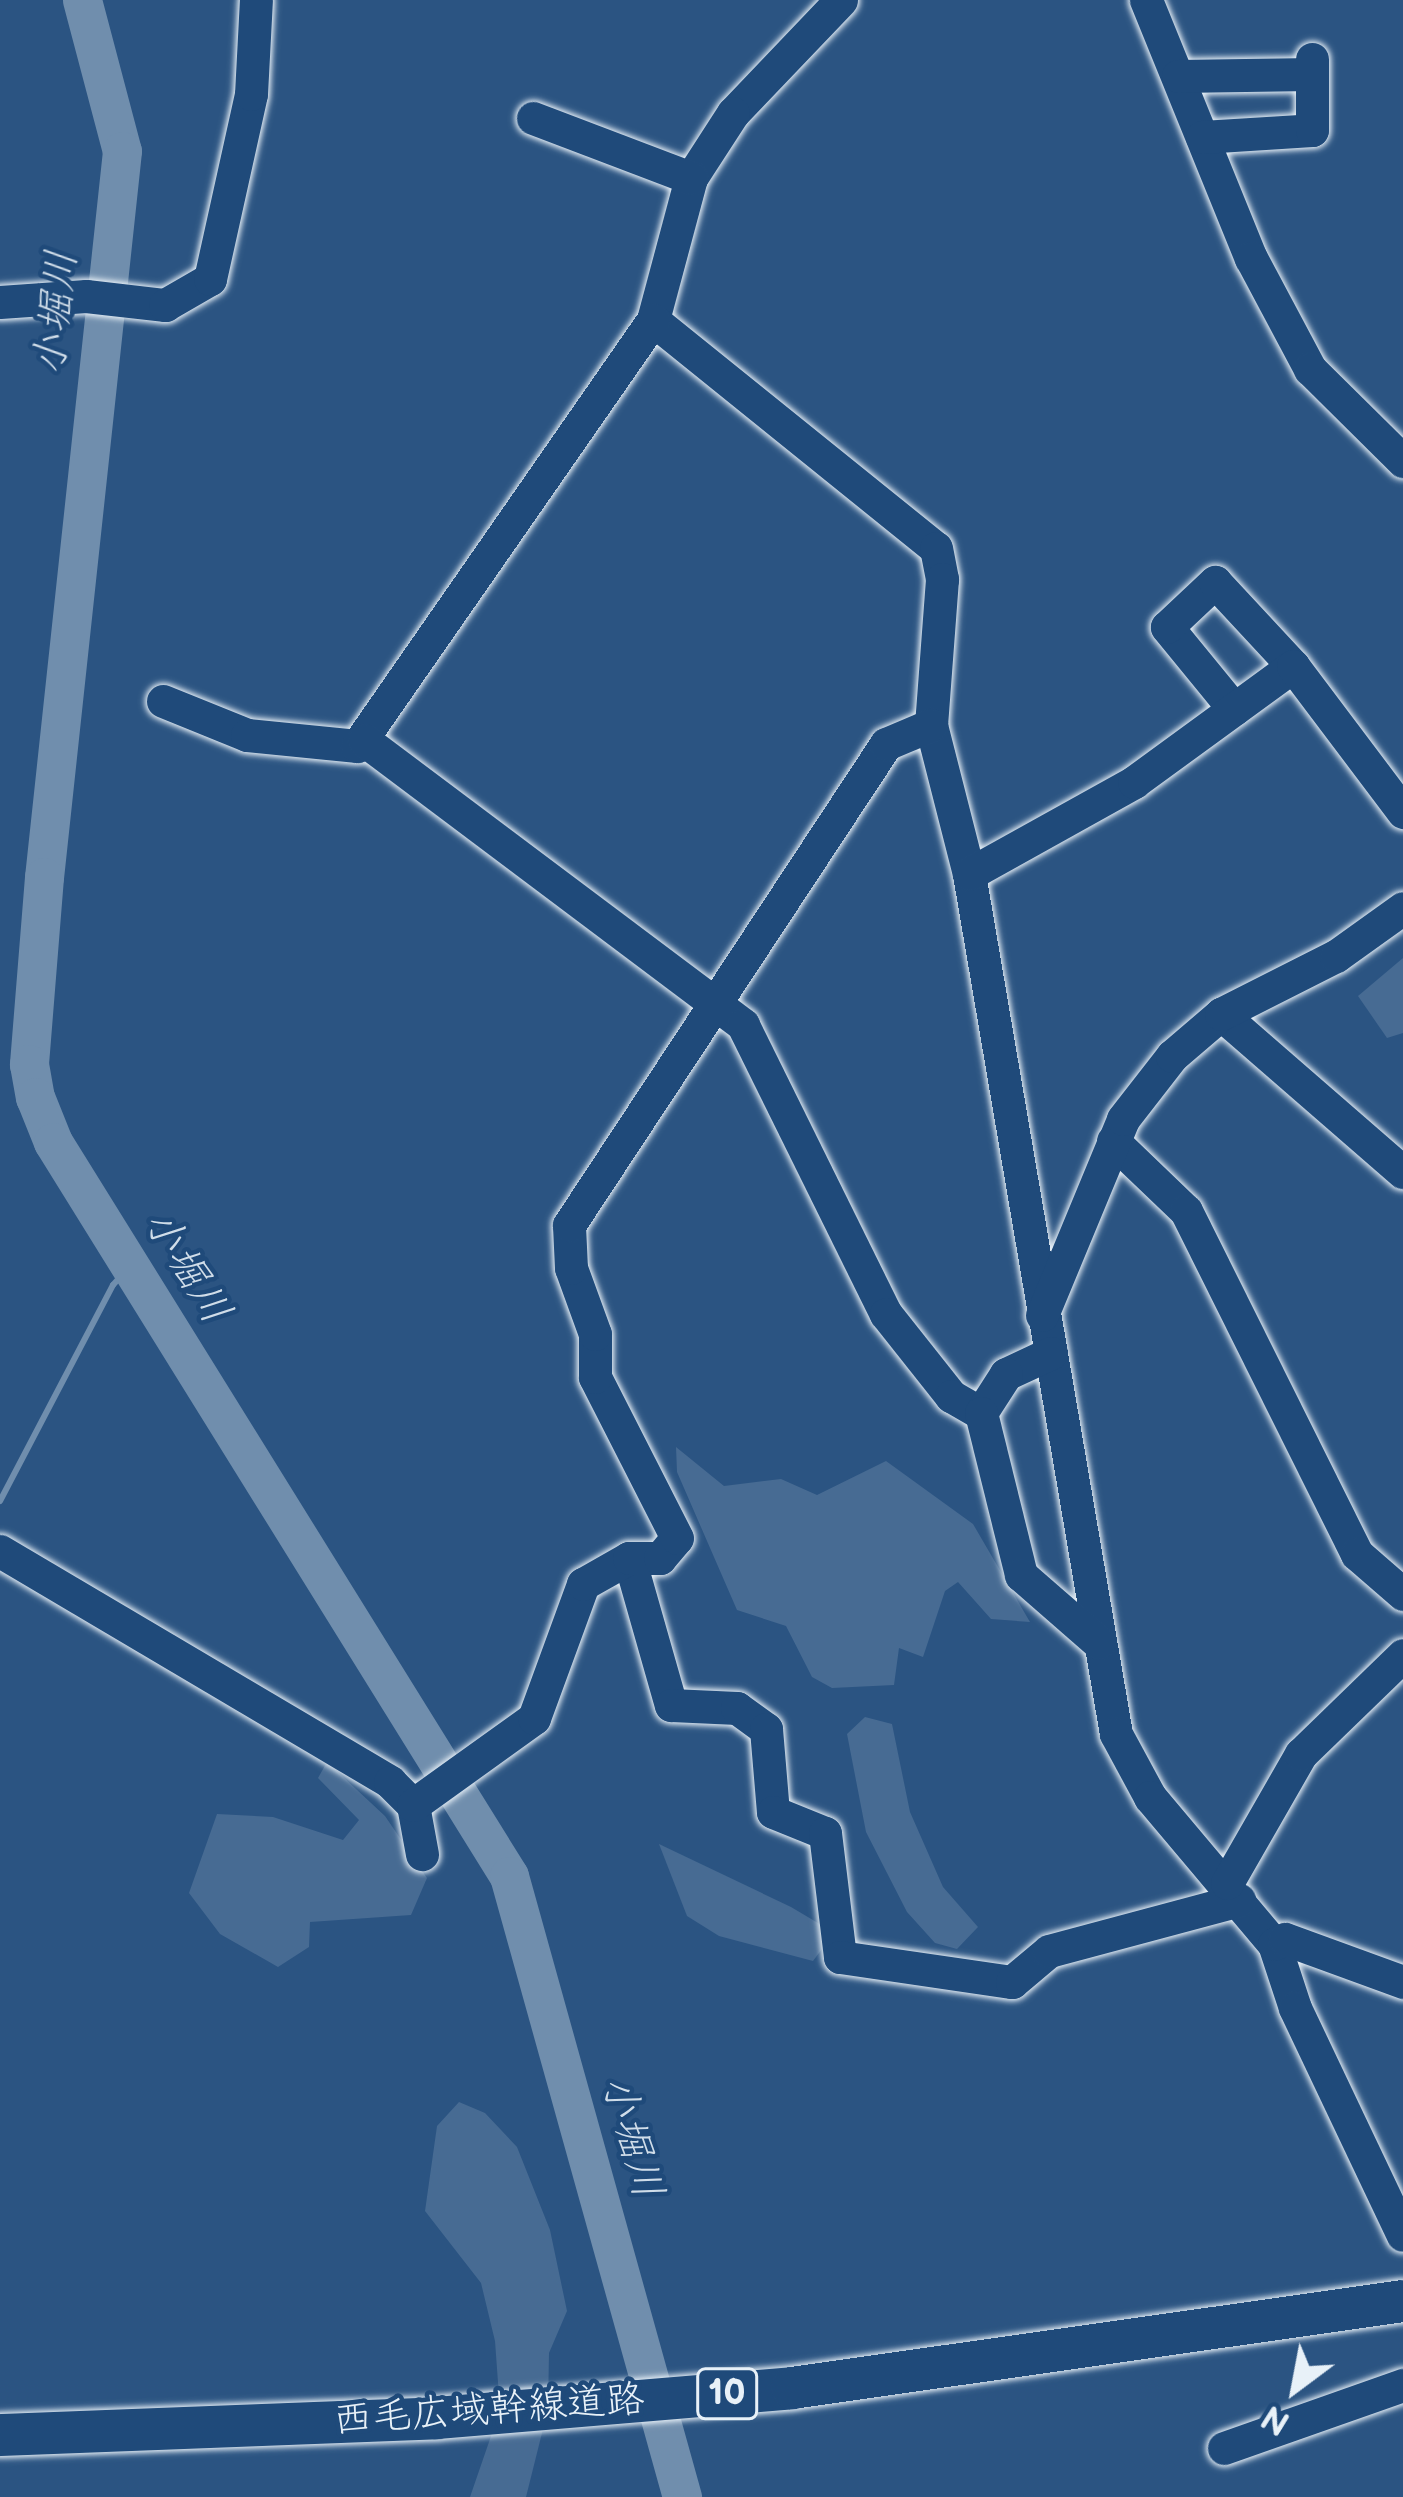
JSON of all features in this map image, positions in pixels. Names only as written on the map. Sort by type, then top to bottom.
[{"type":"main road","name":"西毛広域幹線道路","points":[[0,2435],[436,2418],[1017,2361],[1403,2301]]},
{"type":"street","points":[[0,302],[107,298],[165,304],[189,297],[218,265],[251,94],[256,0]]},
{"type":"street","points":[[364,740],[653,320],[691,178],[733,113],[841,0]]},
{"type":"street","points":[[1146,0],[1251,258],[1310,369],[1403,460]]},
{"type":"street","points":[[1178,76],[1312,67],[1312,130],[1202,137]]},
{"type":"street","points":[[533,118],[691,178]]},
{"type":"street","points":[[653,320],[936,548],[942,579],[931,725],[969,874],[1116,1734],[1136,1777],[1274,1943],[1295,2008],[1403,2235]]},
{"type":"street","points":[[1234,709],[1167,627],[1215,582],[1293,666],[1403,812]]},
{"type":"street","points":[[969,874],[1134,782],[1293,666]]},
{"type":"street","points":[[163,701],[247,735],[364,740],[743,1025],[886,1314],[951,1396],[981,1413],[1022,1575],[1100,1643]]},
{"type":"street","points":[[422,1854],[439,1786],[534,1718],[583,1584],[629,1558],[667,1553],[676,1538],[674,1522],[595,1377],[595,1334],[571,1268],[569,1225],[886,744],[931,725]]},
{"type":"street","points":[[1042,1317],[1113,1141],[1172,1056],[1221,1014],[1336,956],[1403,908]]},
{"type":"street","points":[[1221,1014],[1403,1172]]},
{"type":"street","points":[[1113,1141],[1186,1210],[1358,1554],[1403,1594]]},
{"type":"street","points":[[981,1413],[1006,1374],[1051,1353]]},
{"type":"street","points":[[0,1551],[334,1742],[439,1786]]},
{"type":"street","points":[[629,1558],[671,1705],[737,1708],[766,1729],[773,1812],[814,1822],[825,1833],[840,1957],[1012,1982],[1039,1954],[1233,1892],[1301,1754],[1403,1655]]},
{"type":"street","points":[[1274,1943],[1285,1939],[1403,1982]]},
{"type":"street","points":[[1224,2448],[1403,2385]]},
{"type":"shaded area","points":[[1403,958],[1403,1033],[1387,1038],[1358,996]]},
{"type":"shaded area","points":[[676,1447],[724,1486],[781,1479],[817,1495],[886,1461],[973,1524],[1030,1622],[991,1619],[958,1582],[945,1591],[923,1657],[899,1648],[894,1685],[832,1688],[812,1677],[786,1626],[737,1610],[677,1472]]},
{"type":"shaded area","points":[[865,1717],[892,1724],[910,1812],[943,1887],[978,1927],[957,1949],[935,1943],[907,1912],[866,1832],[847,1734]]},
{"type":"shaded area","points":[[327,1762],[385,1816],[427,1878],[411,1915],[310,1922],[309,1947],[278,1967],[220,1934],[189,1893],[217,1814],[273,1817],[343,1840],[359,1820],[318,1778]]},
{"type":"shaded area","points":[[659,1844],[823,1926],[825,1945],[813,1961],[719,1936],[687,1916]]},
{"type":"shaded area","points":[[459,2102],[485,2113],[517,2147],[550,2230],[567,2311],[549,2353],[548,2409],[526,2497],[470,2497],[500,2410],[495,2341],[481,2283],[425,2211],[437,2126]]},
{"type":"waterway","name":"小堀川","points":[[82,0],[122,151],[44,877],[29,1064],[35,1097],[53,1142],[509,1876],[682,2497]]},
{"type":"waterway","points":[[0,1501],[113,1285],[131,1265]]}]
